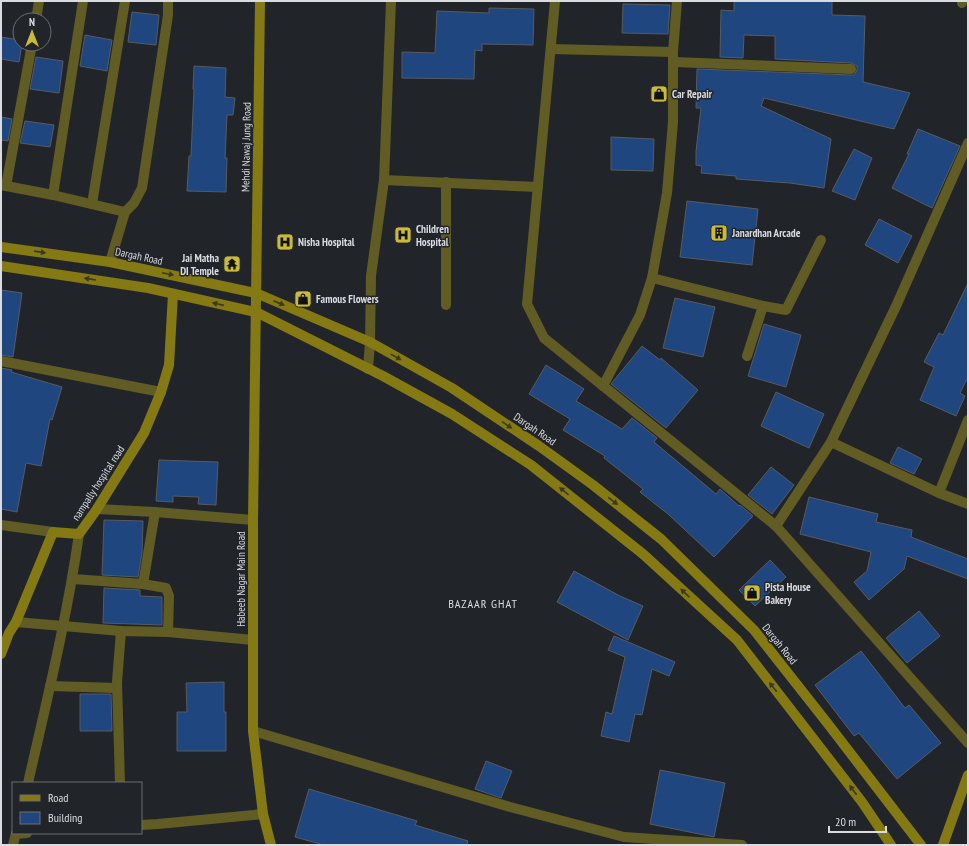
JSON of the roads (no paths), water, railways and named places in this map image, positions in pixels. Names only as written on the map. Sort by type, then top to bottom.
[{"type":"main road","name":"Mehdi Nawaj Jung Road","points":[[256,312],[260,1]]},
{"type":"main road","name":"Dargah Road","points":[[1,247],[110,262],[256,293],[370,342],[452,388],[539,446],[593,485],[661,539],[754,630],[921,845]]},
{"type":"main road","points":[[1,266],[148,288],[256,312],[383,376],[452,414],[531,465],[643,554],[737,640],[849,784],[891,845]]},
{"type":"main road","name":"nampally hospital road","points":[[53,532],[79,534],[97,509],[144,433],[161,392],[169,365],[173,294]]},
{"type":"main road","name":"Habeeb Nagar Main Road","points":[[256,312],[253,520],[253,731],[263,814],[271,845]]},
{"type":"main road","points":[[1,654],[5,634],[16,622],[53,532]]},
{"type":"main road","points":[[944,845],[968,775]]},
{"type":"street","points":[[37,12],[39,1]]},
{"type":"street","points":[[53,195],[83,1]]},
{"type":"street","points":[[92,204],[125,1]]},
{"type":"street","points":[[110,262],[125,212],[134,203],[142,188],[168,16],[168,1]]},
{"type":"street","points":[[368,369],[371,276],[384,180],[391,1]]},
{"type":"street","points":[[555,1],[527,304],[544,338],[776,526],[968,743]]},
{"type":"street","points":[[603,386],[640,315],[652,278],[668,194],[673,122],[677,1]]},
{"type":"street","points":[[551,49],[851,69]]},
{"type":"street","points":[[30,52],[4,185],[125,212]]},
{"type":"street","points":[[776,526],[831,442],[897,304],[968,143]]},
{"type":"street","points":[[384,180],[538,187]]},
{"type":"street","points":[[446,182],[446,305]]},
{"type":"street","points":[[652,278],[763,306],[786,310],[821,240]]},
{"type":"street","points":[[747,356],[763,306]]},
{"type":"street","points":[[1,361],[161,392]]},
{"type":"street","points":[[939,493],[968,420]]},
{"type":"street","points":[[831,442],[939,493],[968,504]]},
{"type":"street","points":[[97,509],[253,520]]},
{"type":"street","points":[[143,584],[155,512]]},
{"type":"street","points":[[1,525],[53,532]]},
{"type":"street","points":[[28,782],[64,626],[73,579],[79,534]]},
{"type":"street","points":[[73,579],[143,584],[166,588],[169,596],[168,632]]},
{"type":"street","points":[[16,622],[121,631],[168,632],[253,640]]},
{"type":"street","points":[[120,782],[117,688],[121,631]]},
{"type":"street","points":[[50,686],[117,688]]},
{"type":"street","points":[[253,731],[623,841],[742,845]]},
{"type":"street","points":[[142,825],[263,814]]},
{"type":"street","points":[[12,845],[16,834]]},
{"type":"place","name":"Car Repair","points":[[659,94]]},
{"type":"place","name":"Janardhan Arcade","points":[[719,233]]},
{"type":"place","name":"Children Hospital","points":[[403,235]]},
{"type":"place","name":"Nisha Hospital","points":[[285,242]]},
{"type":"place","name":"Jai Matha DI Temple","points":[[232,264]]},
{"type":"place","name":"Famous Flowers","points":[[303,299]]},
{"type":"place","name":"Pista House Bakery","points":[[752,593]]},
{"type":"district","name":"BAZAAR GHAT","points":[[483,603]]}]
